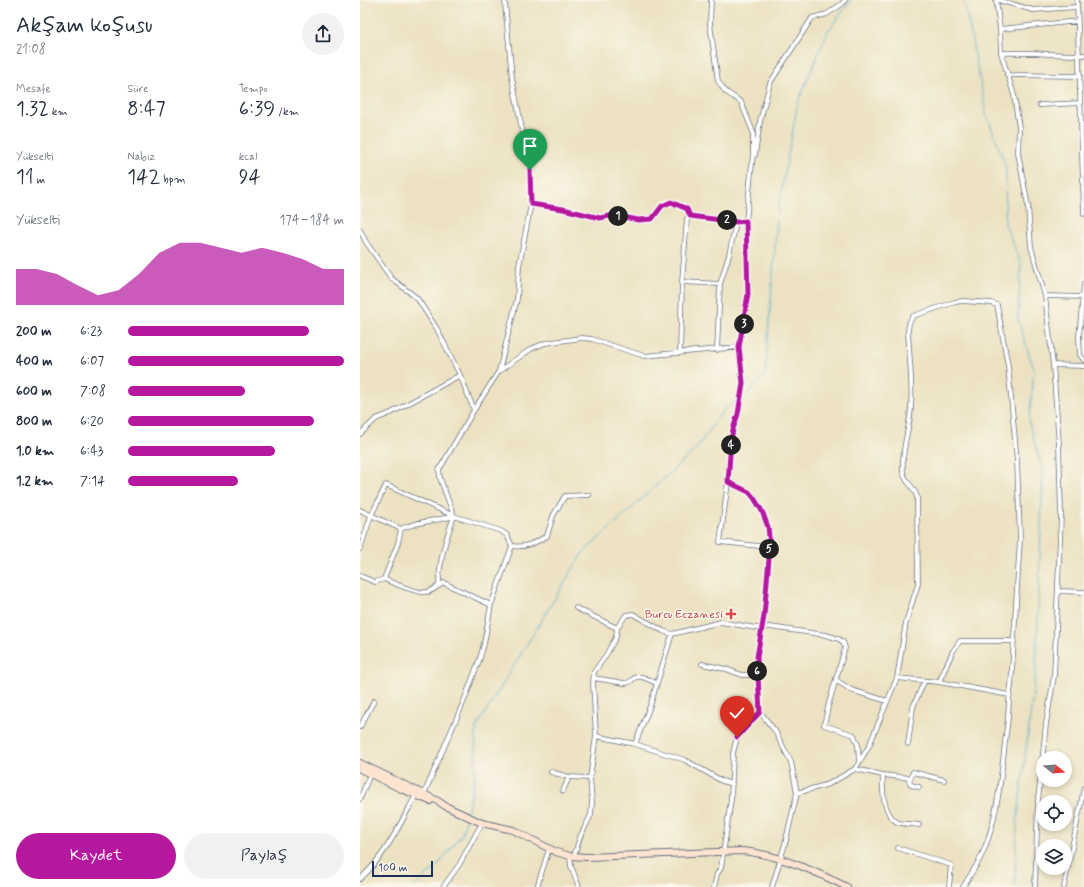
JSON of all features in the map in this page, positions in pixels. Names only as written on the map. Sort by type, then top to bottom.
[{"type":"street","points":[[711,0],[710,24],[718,81],[726,91],[741,102],[753,132],[753,154],[746,221],[748,294],[739,347],[743,383],[738,414],[733,429],[720,542],[770,547]]},
{"type":"street","points":[[750,178],[760,121],[770,84],[812,18],[827,14],[842,4],[845,0]]},
{"type":"street","points":[[1035,887],[1038,801],[1046,724],[1054,676],[1061,515],[1059,444],[1053,365],[1045,296],[1031,247],[1028,206],[1018,153],[1019,128],[1014,95],[1001,53],[997,0],[1032,10],[1077,7]]},
{"type":"street","points":[[1077,0],[1082,55],[1080,76],[1084,214]]},
{"type":"street","points":[[439,584],[439,566],[442,559],[445,539],[454,516],[440,478],[439,470],[499,371],[517,299],[519,266],[531,204],[530,170],[512,78],[505,3]]},
{"type":"street","points":[[1000,29],[1078,21]]},
{"type":"street","points":[[1001,53],[1031,52],[1046,55],[1082,55]]},
{"type":"street","points":[[1007,75],[1080,76]]},
{"type":"street","points":[[1040,105],[1081,103]]},
{"type":"street","points":[[531,204],[563,209],[600,218],[614,215],[638,220],[652,219],[662,206],[671,202],[687,209],[690,216]]},
{"type":"street","points":[[690,216],[736,222],[746,221]]},
{"type":"street","points":[[680,354],[682,282],[687,219],[690,216]]},
{"type":"street","points":[[717,350],[720,284],[729,255],[736,222]]},
{"type":"street","points":[[360,230],[366,242],[391,278],[416,298],[437,329],[460,375],[474,410]]},
{"type":"street","points":[[682,282],[720,284]]},
{"type":"street","points":[[1084,283],[1084,297],[1079,337],[1080,354],[1084,360]]},
{"type":"street","points":[[1045,296],[1084,297]]},
{"type":"street","points":[[797,793],[829,784],[855,769],[869,746],[897,678],[906,622],[918,584],[919,572],[917,497],[916,491],[907,481],[903,472],[904,445],[911,415],[912,399],[908,331],[909,323],[913,316],[955,302],[991,303],[998,305],[1008,366],[1017,461],[1020,538],[1009,712],[997,796],[990,832],[984,851],[963,887]]},
{"type":"street","points":[[499,371],[530,349],[545,343],[582,338],[592,339],[644,356],[680,354],[739,347]]},
{"type":"street","points":[[1053,365],[1084,366]]},
{"type":"street","points":[[360,434],[376,419],[391,413],[460,375]]},
{"type":"street","points":[[728,482],[749,492],[762,511],[768,527],[770,547],[762,627],[757,657],[760,712],[775,731],[791,762],[797,793],[790,824],[772,887]]},
{"type":"street","points":[[360,549],[372,516],[386,485],[454,516],[501,531],[507,535],[512,546],[491,605],[480,658],[464,701],[424,796]]},
{"type":"street","points":[[512,546],[528,546],[547,536],[553,516],[565,496],[589,495]]},
{"type":"street","points":[[360,510],[401,529]]},
{"type":"street","points":[[384,579],[398,543],[401,529],[408,525],[454,516]]},
{"type":"street","points":[[360,576],[375,582],[384,579],[415,591],[426,593],[433,590],[439,584],[444,583],[491,605]]},
{"type":"street","points":[[1058,592],[1084,592]]},
{"type":"street","points":[[576,608],[617,628]]},
{"type":"street","points":[[579,887],[571,866],[572,856],[591,815],[592,802],[590,778],[596,736],[594,672],[616,638],[617,628],[626,615],[633,614],[663,631],[672,634],[721,622],[756,628],[770,626],[826,635],[839,639],[843,642],[845,648],[824,725],[854,735],[858,745],[859,763]]},
{"type":"street","points":[[635,744],[650,706],[672,634]]},
{"type":"street","points":[[939,682],[960,641],[1013,641]]},
{"type":"street","points":[[702,664],[726,669],[742,675],[757,676]]},
{"type":"street","points":[[594,678],[628,683],[635,677],[640,676],[656,683]]},
{"type":"street","points":[[897,678],[924,682],[939,682],[1009,694]]},
{"type":"street","points":[[836,680],[851,690],[887,702]]},
{"type":"street","points":[[908,744],[913,707],[924,682]]},
{"type":"street","points":[[360,727],[374,701]]},
{"type":"street","points":[[714,887],[717,874],[721,868],[732,784],[733,753],[737,737],[760,712]]},
{"type":"street","points":[[596,736],[635,744],[685,760],[722,781],[732,784]]},
{"type":"street","points":[[360,763],[417,793]]},
{"type":"street","points":[[360,769],[478,821],[513,830],[556,852],[572,856],[587,857],[743,851],[780,858],[847,887]]},
{"type":"street","points":[[855,769],[883,776],[910,778]]},
{"type":"street","points":[[551,772],[569,777],[590,778]]},
{"type":"street","points":[[919,788],[911,785],[908,781],[914,772],[944,780]]},
{"type":"street","points":[[360,799],[370,774]]},
{"type":"street","points":[[883,776],[882,790],[884,802],[893,818],[898,822],[919,824]]},
{"type":"street","points":[[563,791],[569,777]]},
{"type":"street","points":[[1064,887],[1084,788]]},
{"type":"street","points":[[360,879],[368,872],[394,836],[417,793]]},
{"type":"street","points":[[444,887],[459,865],[478,821]]},
{"type":"street","points":[[537,887],[549,848]]},
{"type":"street","points":[[898,848],[951,865],[949,887]]},
{"type":"street","points":[[804,868],[839,887]]},
{"type":"waterway","points":[[742,397],[749,392],[765,375],[778,209],[798,102],[828,31],[851,0]]},
{"type":"waterway","points":[[963,0],[986,113],[1006,167],[1005,223],[1021,264],[1018,320],[1034,370],[1029,422],[1043,472],[1036,669],[1017,823],[1015,887]]},
{"type":"waterway","points":[[467,813],[475,778],[476,728],[582,554],[696,449],[724,410],[738,400]]},
{"type":"waterway","points":[[414,887],[438,865],[462,834],[466,819]]},
{"type":"place","name":"Burcu Eczanesi","points":[[731,614]]},
{"type":"route","points":[[530,170],[531,204],[563,209],[600,218],[614,215],[638,220],[652,219],[662,206],[671,202],[687,209],[690,216],[736,222],[746,221],[748,304],[739,347],[743,383],[738,414],[731,441],[728,482],[749,492],[754,498],[762,511],[768,527],[770,547],[764,616],[757,657],[760,712],[737,737]]}]
